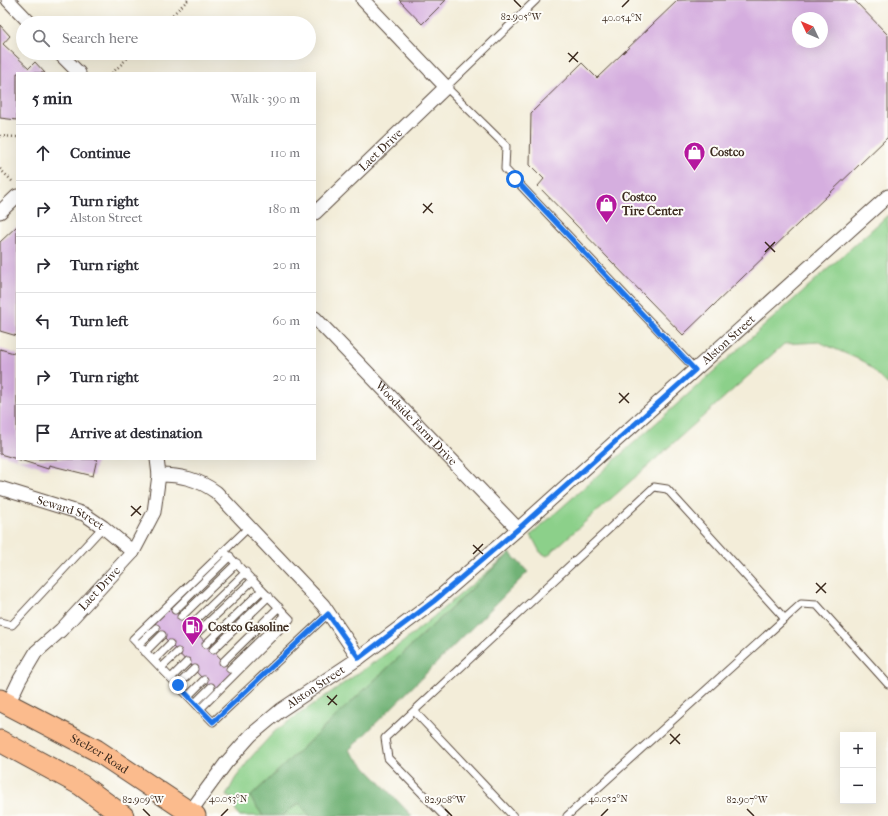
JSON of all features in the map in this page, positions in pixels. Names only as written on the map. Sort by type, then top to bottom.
[{"type":"main road","name":"Stelzer Road","points":[[4,702],[96,750],[192,814]]},
{"type":"main road","points":[[0,741],[81,785],[123,816]]},
{"type":"street","points":[[8,0],[23,16]]},
{"type":"street","points":[[363,0],[446,87]]},
{"type":"street","points":[[66,60],[77,72]]},
{"type":"street","name":"Laet Drive","points":[[316,213],[446,87]]},
{"type":"street","name":"Alston Street","points":[[192,814],[226,763],[251,735],[281,710],[359,658],[434,601],[518,529],[888,196]]},
{"type":"street","points":[[0,212],[16,197]]},
{"type":"street","name":"Woodside Farm Drive","points":[[316,319],[518,529]]},
{"type":"street","name":"Laet Drive","points":[[4,702],[36,652],[61,630],[133,552],[154,512],[159,475],[157,460]]},
{"type":"street","points":[[159,475],[178,475],[202,482],[216,492],[296,576],[328,614],[359,658]]},
{"type":"street","name":"Seward Street","points":[[0,488],[84,514],[103,526],[133,552]]},
{"type":"lane","points":[[536,0],[446,87],[506,146],[505,169],[695,370]]},
{"type":"lane","points":[[444,816],[388,758],[385,738],[654,487],[667,489],[785,619]]},
{"type":"lane","points":[[0,622],[12,625],[103,526]]},
{"type":"lane","points":[[175,610],[249,527]]},
{"type":"lane","points":[[200,709],[290,619],[227,553]]},
{"type":"lane","points":[[227,553],[133,639],[213,722],[328,614]]},
{"type":"lane","points":[[181,617],[237,563]]},
{"type":"lane","points":[[190,626],[246,572]]},
{"type":"lane","points":[[197,633],[253,580]]},
{"type":"lane","points":[[206,644],[262,590]]},
{"type":"lane","points":[[213,650],[269,596]]},
{"type":"lane","points":[[567,816],[801,604],[817,605],[888,684]]},
{"type":"lane","points":[[223,662],[280,607]]},
{"type":"lane","points":[[230,669],[286,615]]},
{"type":"lane","points":[[138,645],[156,628]]},
{"type":"lane","points":[[145,652],[162,635]]},
{"type":"lane","points":[[154,660],[170,644]]},
{"type":"lane","points":[[161,668],[178,652]]},
{"type":"lane","points":[[171,678],[187,662]]},
{"type":"lane","points":[[178,685],[194,669]]},
{"type":"lane","points":[[188,696],[204,680]]},
{"type":"lane","points":[[195,703],[211,687]]},
{"type":"lane","points":[[414,711],[513,816]]},
{"type":"path","points":[[171,16],[188,0]]},
{"type":"path","points":[[113,72],[126,60]]},
{"type":"path","points":[[0,136],[16,137]]},
{"type":"path","points":[[0,169],[16,185]]},
{"type":"green space","points":[[888,215],[888,385],[865,362],[819,342],[784,344],[547,556],[540,552],[531,535]]},
{"type":"green space","points":[[510,553],[250,797],[263,816],[239,816],[233,799],[226,796],[235,779],[252,756],[275,731],[403,642]]},
{"type":"green space","points":[[510,553],[528,572],[349,750],[412,816],[310,816],[299,803],[282,816],[263,816],[250,797]]},
{"type":"green space","points":[[299,803],[310,816],[282,816]]},
{"type":"building","points":[[399,0],[446,0],[422,24]]},
{"type":"building","name":"Costco","points":[[678,0],[854,0],[888,35],[888,137],[683,335],[538,186],[544,179],[530,165],[531,113],[582,63],[597,78]]},
{"type":"building","points":[[0,25],[10,36],[3,44],[16,56],[16,60],[20,60],[29,68],[35,62],[44,72],[16,72],[16,120],[0,118]]},
{"type":"building","points":[[16,227],[16,336],[0,331],[0,242]]},
{"type":"building","points":[[0,349],[16,354],[16,459],[0,454]]},
{"type":"building","points":[[20,460],[97,460],[93,476],[49,465],[48,469]]},
{"type":"building","name":"Costco Gasoline","points":[[172,606],[233,672],[214,691],[152,624]]},
{"type":"place","name":"Costco","points":[[694,172]]},
{"type":"place","name":"Costco Tire Center","points":[[607,224]]},
{"type":"place","name":"Costco Gasoline","points":[[192,646]]},
{"type":"route","points":[[178,685],[213,722],[328,614],[359,658],[434,601],[518,529],[695,370],[515,179]]}]
